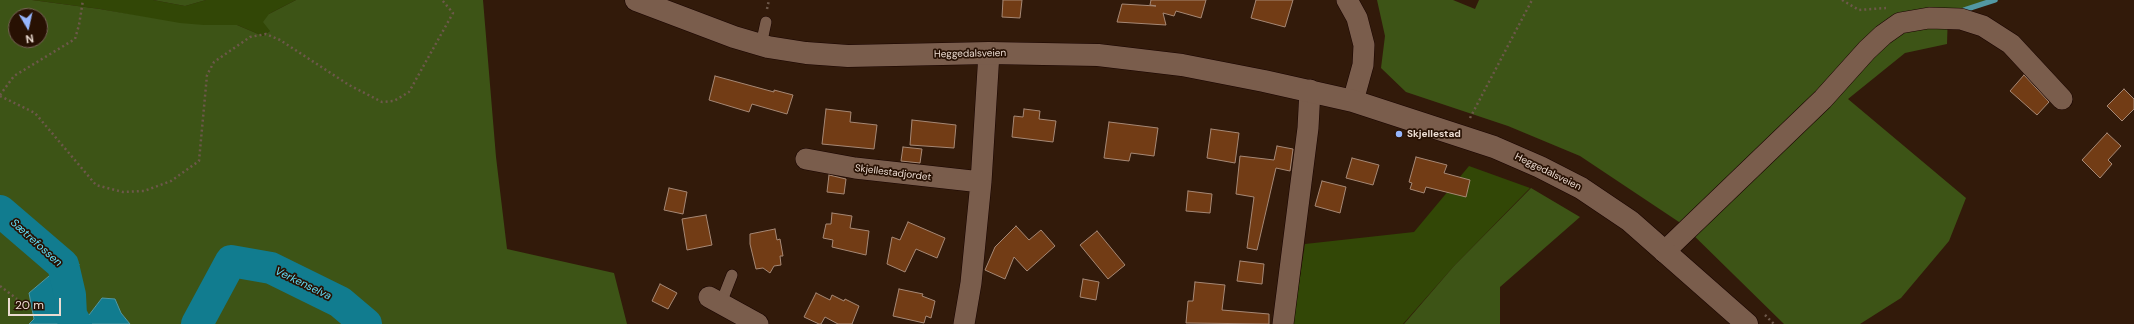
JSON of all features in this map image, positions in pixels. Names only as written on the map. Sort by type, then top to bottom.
[{"type":"main road","name":"Heggedalsveien","points":[[636,0],[696,24],[761,45],[806,53],[848,56],[988,53],[1098,55],[1182,65],[1310,90],[1353,101],[1494,147],[1540,166],[1581,188],[1630,221],[1747,324]]},
{"type":"street","points":[[1347,0],[1357,18],[1364,45],[1363,65],[1353,101]]},
{"type":"street","points":[[1664,252],[1823,99],[1883,35],[1900,24],[1929,18],[1961,19],[1983,26],[2012,44],[2062,99]]},
{"type":"street","points":[[964,324],[971,283],[981,182],[988,53]]},
{"type":"street","points":[[1283,324],[1308,128],[1310,90]]},
{"type":"street","name":"Skjellestadjordet","points":[[806,159],[855,168],[981,182]]},
{"type":"street","points":[[715,300],[758,324]]},
{"type":"lane","points":[[761,45],[766,22]]},
{"type":"lane","points":[[715,300],[732,275]]},
{"type":"path","points":[[83,0],[80,25],[75,39],[14,76],[0,96],[35,113],[96,185],[124,192],[144,191],[171,182],[199,161],[207,75],[214,62],[250,37],[266,34],[280,40],[349,85],[382,102],[394,101],[408,92],[452,13],[442,0]]},
{"type":"path","points":[[1471,116],[1532,0]]},
{"type":"path","points":[[1842,0],[1859,10],[1893,7]]},
{"type":"path","points":[[0,286],[17,299]]},
{"type":"green space","points":[[0,0],[32,0],[100,9],[180,23],[237,25],[263,36],[270,31],[263,22],[269,14],[296,0],[483,0],[496,157],[507,249],[614,273],[627,324],[130,324],[121,313],[102,298],[89,315],[82,310],[73,283],[79,264],[69,259],[29,293],[34,319],[29,324],[0,324]]},
{"type":"green space","points":[[32,0],[153,0],[185,6],[206,0],[296,0],[269,14],[270,31],[263,36],[237,25],[194,27],[100,9]]},
{"type":"green space","points":[[153,0],[206,0],[185,6]]},
{"type":"green space","points":[[1377,0],[1453,0],[1475,9],[1479,0],[1998,0],[1948,13],[1947,44],[1905,53],[1848,99],[1966,198],[1949,241],[1901,298],[1860,324],[1784,324],[1682,224],[1580,156],[1508,126],[1406,92],[1381,68],[1385,36]]},
{"type":"green space","points":[[1469,166],[1530,188],[1454,266],[1403,324],[1293,324],[1305,244],[1414,232]]},
{"type":"green space","points":[[1531,188],[1580,217],[1500,287],[1500,324],[1404,324],[1454,266]]},
{"type":"water","points":[[69,259],[79,264],[73,283],[82,310],[89,315],[102,298],[115,299],[121,313],[130,324],[29,324],[34,319],[29,293]]},
{"type":"water","points":[[203,299],[212,299],[216,302],[214,324],[185,324]]},
{"type":"building","points":[[1003,0],[1022,0],[1020,18],[1002,17]]},
{"type":"building","points":[[1151,0],[1206,0],[1201,18],[1176,11],[1174,16],[1163,13],[1166,25],[1117,22],[1122,4],[1156,6],[1150,5]]},
{"type":"building","points":[[1256,0],[1293,0],[1285,27],[1251,18]]},
{"type":"building","points":[[2024,75],[2049,102],[2037,115],[2010,91]]},
{"type":"building","points":[[715,76],[774,92],[774,90],[793,95],[787,114],[752,104],[749,112],[709,100]]},
{"type":"building","points":[[2124,89],[2134,99],[2134,109],[2122,121],[2107,106]]},
{"type":"building","points":[[826,109],[851,112],[850,122],[877,125],[874,149],[822,144]]},
{"type":"building","points":[[1024,109],[1040,111],[1039,119],[1056,121],[1053,142],[1012,137],[1014,116],[1023,117]]},
{"type":"building","points":[[912,120],[956,125],[954,148],[910,145]]},
{"type":"building","points":[[1109,122],[1158,128],[1154,156],[1131,153],[1129,161],[1104,158]]},
{"type":"building","points":[[1211,129],[1239,133],[1235,163],[1207,158]]},
{"type":"building","points":[[2107,133],[2121,146],[2108,160],[2112,164],[2100,178],[2082,160]]},
{"type":"building","points":[[1277,146],[1293,149],[1290,171],[1276,168],[1257,250],[1247,248],[1254,197],[1236,194],[1240,156],[1274,160]]},
{"type":"building","points":[[903,147],[922,149],[920,163],[901,161]]},
{"type":"building","points":[[1416,157],[1447,165],[1444,173],[1470,180],[1466,197],[1426,187],[1424,193],[1410,189],[1412,183],[1409,182]]},
{"type":"building","points":[[1352,158],[1379,165],[1373,185],[1346,178]]},
{"type":"building","points":[[829,175],[846,179],[844,194],[827,192]]},
{"type":"building","points":[[1322,181],[1346,187],[1340,213],[1315,206]]},
{"type":"building","points":[[669,188],[687,192],[683,214],[664,210]]},
{"type":"building","points":[[1188,191],[1212,194],[1210,213],[1186,211]]},
{"type":"building","points":[[832,213],[852,216],[850,228],[869,231],[866,255],[832,247],[833,240],[823,238],[826,224],[831,224]]},
{"type":"building","points":[[706,215],[712,245],[687,250],[682,219]]},
{"type":"building","points":[[908,222],[945,238],[937,258],[916,249],[905,272],[887,264],[892,237],[900,240]]},
{"type":"building","points":[[1016,226],[1029,240],[1041,230],[1055,246],[1027,271],[1014,257],[1005,279],[985,270],[995,247]]},
{"type":"building","points":[[775,229],[777,240],[780,239],[783,256],[780,256],[781,265],[774,266],[770,273],[763,268],[756,269],[750,244],[750,234]]},
{"type":"building","points":[[1097,231],[1125,265],[1108,279],[1080,245]]},
{"type":"building","points":[[1240,261],[1264,264],[1262,284],[1237,281]]},
{"type":"building","points":[[1083,279],[1099,282],[1096,300],[1080,297]]},
{"type":"building","points":[[1195,282],[1225,285],[1222,310],[1269,314],[1269,324],[1186,323],[1188,301],[1193,301]]},
{"type":"building","points":[[660,284],[677,293],[668,309],[652,301]]},
{"type":"building","points":[[899,289],[923,294],[922,296],[935,301],[931,318],[926,316],[924,323],[893,316]]},
{"type":"building","points":[[816,293],[830,300],[832,295],[844,301],[845,299],[859,306],[852,324],[838,324],[825,317],[821,324],[819,324],[804,317]]},
{"type":"waterway","points":[[1964,10],[1995,0]]},
{"type":"waterway","name":"Sætrefossen","points":[[0,211],[63,265],[70,295],[71,315],[76,324]]},
{"type":"waterway","name":"Verkenselva","points":[[197,324],[231,261],[271,268],[340,302],[366,324]]},
{"type":"place","name":"Skjellestad","points":[[1399,134]]}]
